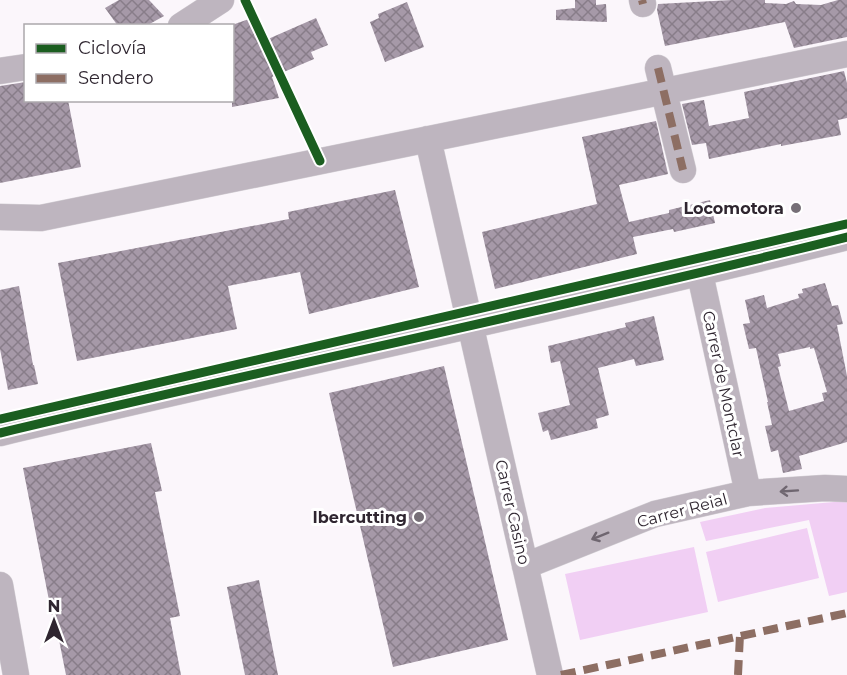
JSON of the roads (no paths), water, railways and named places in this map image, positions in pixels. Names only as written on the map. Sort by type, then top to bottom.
[{"type":"street","points":[[184,24],[221,0]]},
{"type":"street","points":[[0,236],[41,218],[428,139],[661,79],[847,54]]},
{"type":"street","points":[[0,71],[24,67]]},
{"type":"street","points":[[661,79],[682,170]]},
{"type":"street","name":"Carrer Casino","points":[[428,139],[550,675]]},
{"type":"street","points":[[0,217],[41,218]]},
{"type":"street","points":[[0,433],[700,274],[847,237]]},
{"type":"street","name":"Carrer de Montclar","points":[[700,274],[748,494]]},
{"type":"street","name":"Carrer Reial","points":[[525,566],[655,514],[748,494],[825,488],[847,489]]},
{"type":"street","points":[[0,585],[16,675]]},
{"type":"place","name":"Locomotora","points":[[796,208]]},
{"type":"place","name":"Ibercutting","points":[[419,517]]}]
